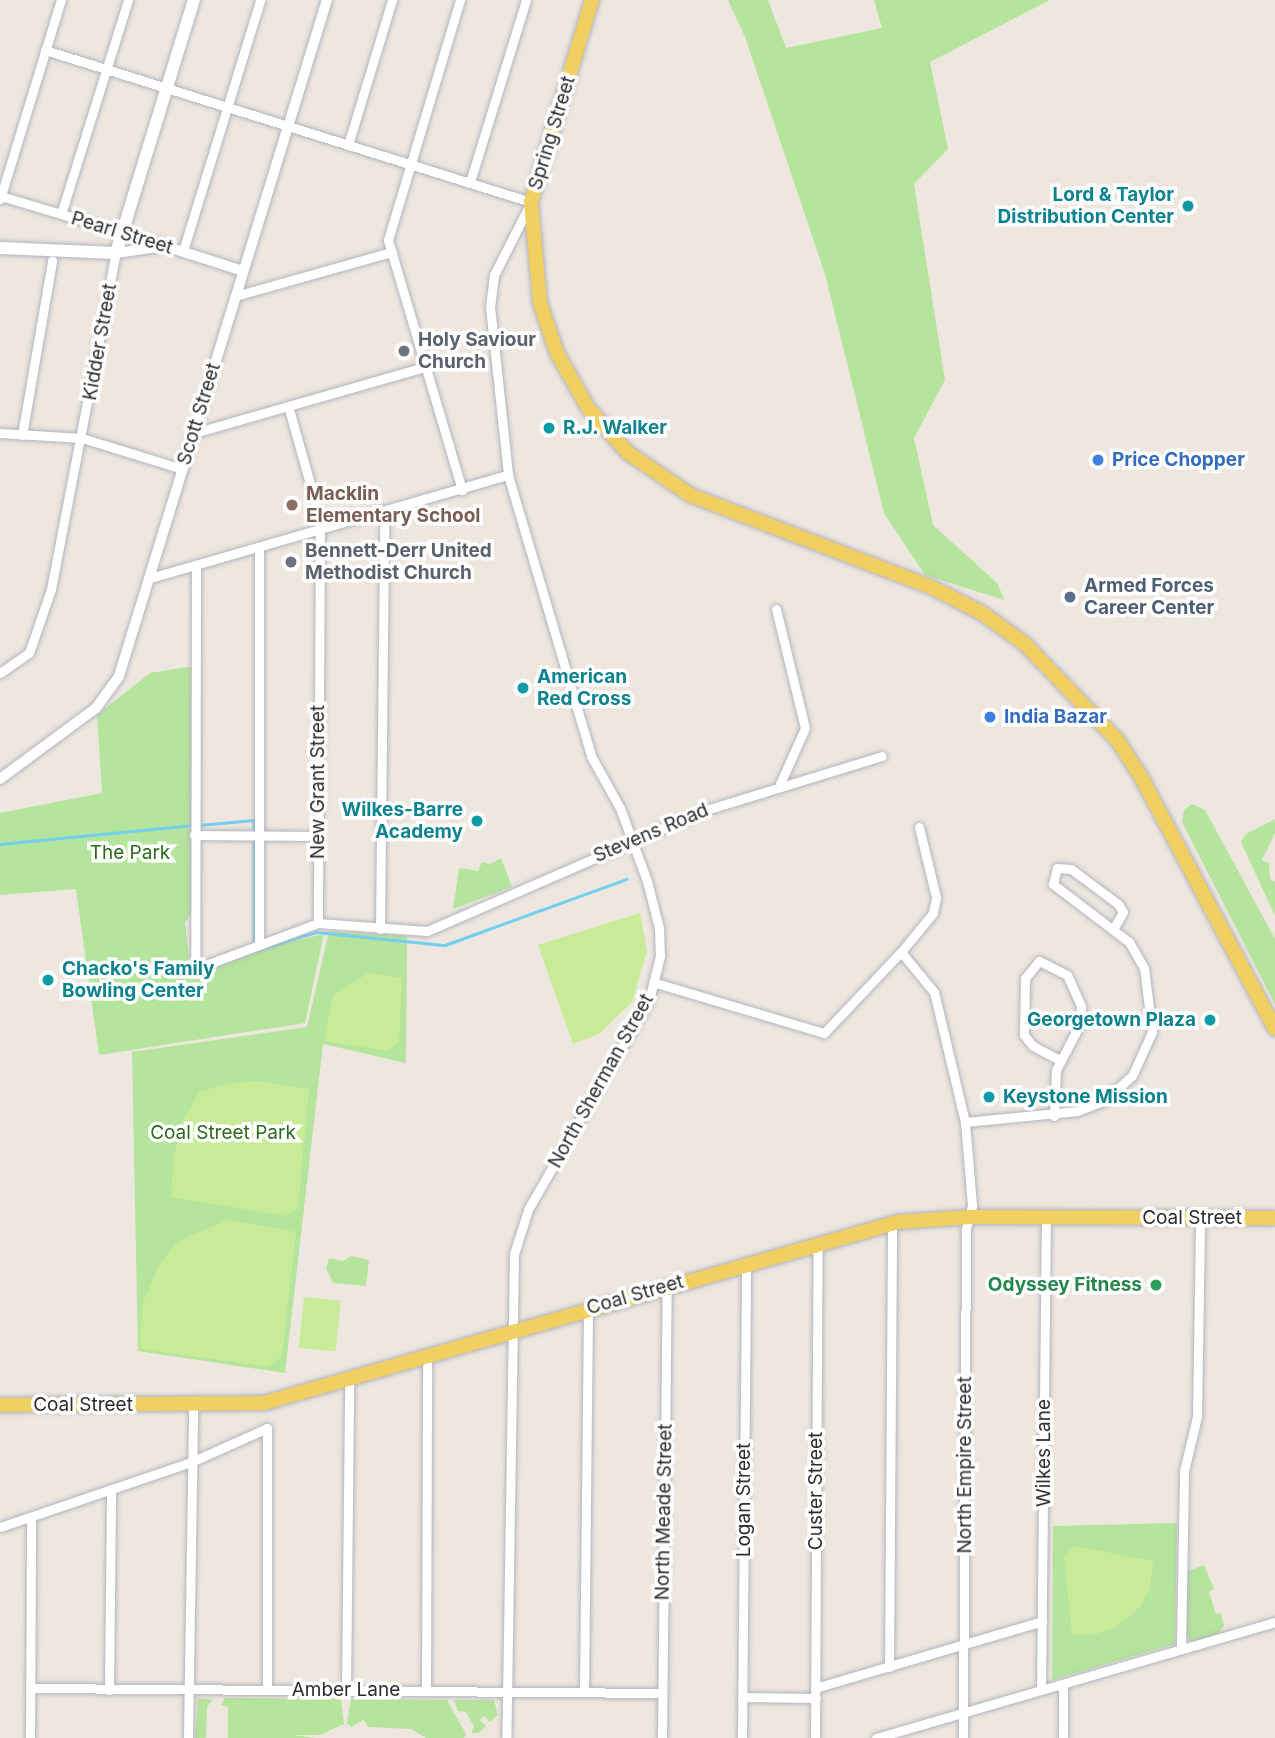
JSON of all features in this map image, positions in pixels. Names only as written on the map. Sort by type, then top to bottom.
[{"type":"main road","name":"Kidder Street","points":[[116,253],[194,0]]},
{"type":"main road","name":"Spring Street","points":[[592,0],[531,202],[540,303],[557,353],[588,408],[627,452],[667,482],[716,506],[777,527],[956,599],[1014,636],[1049,667],[1118,741],[1141,777],[1275,1029]]},
{"type":"main road","points":[[0,248],[116,253]]},
{"type":"main road","name":"Coal Street","points":[[0,1405],[264,1403],[667,1285],[892,1223],[971,1217],[1275,1218]]},
{"type":"street","points":[[1,197],[61,0]]},
{"type":"street","points":[[61,214],[128,0]]},
{"type":"street","points":[[183,251],[260,0]]},
{"type":"street","name":"Scott Street","points":[[0,779],[96,708],[119,676],[327,0]]},
{"type":"street","points":[[348,145],[392,0]]},
{"type":"street","points":[[460,0],[390,229],[393,252],[462,490]]},
{"type":"street","points":[[470,182],[526,0]]},
{"type":"street","points":[[45,50],[531,202]]},
{"type":"street","name":"Pearl Street","points":[[1,197],[243,271]]},
{"type":"street","name":"North Sherman Street","points":[[506,1738],[513,1254],[528,1210],[631,1034],[656,982],[659,928],[632,838],[591,756],[508,475],[493,366],[490,298],[494,275],[531,202]]},
{"type":"street","points":[[116,253],[165,246]]},
{"type":"street","points":[[235,296],[393,252]]},
{"type":"street","name":"Kidder Street","points":[[0,673],[29,653],[51,589],[116,253]]},
{"type":"street","points":[[22,435],[52,261]]},
{"type":"street","points":[[194,433],[289,409],[427,366]]},
{"type":"street","name":"New Grant Street","points":[[289,409],[319,531],[318,923]]},
{"type":"street","points":[[0,433],[82,438],[182,469]]},
{"type":"street","points":[[150,578],[259,549],[508,475]]},
{"type":"street","points":[[196,567],[195,969],[318,923],[380,929],[384,513]]},
{"type":"street","points":[[259,549],[259,944]]},
{"type":"street","points":[[776,610],[805,728],[780,784]]},
{"type":"street","name":"Stevens Road","points":[[380,929],[427,931],[487,908],[632,838],[780,784],[882,756]]},
{"type":"street","points":[[656,982],[824,1033],[901,952],[933,913],[936,897],[919,827]]},
{"type":"street","points":[[194,835],[318,836]]},
{"type":"street","points":[[965,1122],[1054,1116],[1105,1100],[1132,1076],[1147,1049],[1152,1014],[1149,983],[1135,949],[1053,884],[1057,868],[1071,869],[1118,904],[1123,912],[1113,929]]},
{"type":"street","name":"North Empire Street","points":[[901,952],[934,992],[965,1122],[971,1217],[966,1228],[963,1738]]},
{"type":"street","points":[[1054,1116],[1059,1060],[1081,1015],[1077,989],[1060,970],[1045,961],[1027,970],[1022,1020],[1028,1043],[1059,1060]]},
{"type":"street","name":"Wilkes Lane","points":[[1041,1690],[1046,1217]]},
{"type":"street","points":[[1181,1648],[1184,1471],[1197,1417],[1200,1218]]},
{"type":"street","points":[[889,1667],[892,1223]]},
{"type":"street","name":"Custer Street","points":[[814,1738],[818,1244]]},
{"type":"street","name":"Logan Street","points":[[742,1738],[746,1263]]},
{"type":"street","name":"North Meade Street","points":[[662,1738],[667,1285]]},
{"type":"street","points":[[584,1692],[589,1308]]},
{"type":"street","points":[[426,1691],[427,1356]]},
{"type":"street","points":[[346,1689],[349,1379]]},
{"type":"street","points":[[188,1738],[193,1405]]},
{"type":"street","points":[[0,1528],[191,1462],[267,1428],[267,1690]]},
{"type":"street","points":[[109,1690],[111,1489]]},
{"type":"street","points":[[30,1738],[31,1517]]},
{"type":"street","points":[[742,1697],[815,1693],[1042,1620]]},
{"type":"street","points":[[876,1738],[1275,1622]]},
{"type":"street","points":[[1063,1684],[1063,1738]]},
{"type":"street","name":"Amber Lane","points":[[30,1688],[663,1693]]},
{"type":"green space","points":[[728,0],[768,0],[786,48],[882,28],[874,0],[1050,0],[930,62],[948,149],[914,184],[945,380],[914,438],[933,525],[998,584],[1004,600],[925,575],[884,513],[825,274],[745,37]]},
{"type":"green space","name":"The Park","points":[[194,666],[195,906],[185,923],[190,966],[324,934],[305,1023],[99,1055],[76,889],[0,895],[0,813],[102,793],[97,715],[150,673]]},
{"type":"green space","points":[[1192,804],[1205,810],[1275,939],[1275,1004],[1182,822],[1184,810]]},
{"type":"green space","points":[[1275,819],[1275,833],[1262,860],[1269,863],[1270,879],[1275,882],[1275,916],[1241,842],[1246,834]]},
{"type":"green space","points":[[501,858],[512,887],[453,909],[459,868],[478,871],[482,862],[490,864]]},
{"type":"green space","points":[[640,913],[647,951],[632,1002],[599,1034],[573,1044],[538,945]]},
{"type":"green space","name":"Coal Street Park","points":[[329,931],[407,936],[406,1063],[323,1044],[285,1373],[138,1351],[132,1052],[307,1027]]},
{"type":"green space","points":[[368,973],[402,978],[399,1041],[388,1051],[324,1041],[333,996]]},
{"type":"green space","points":[[259,1081],[309,1089],[298,1207],[288,1216],[171,1197],[174,1155],[183,1121],[199,1092],[230,1083]]},
{"type":"green space","points":[[228,1220],[296,1232],[282,1356],[268,1367],[140,1349],[142,1305],[159,1265],[178,1241]]},
{"type":"green space","points":[[351,1256],[369,1260],[366,1286],[333,1283],[326,1268],[329,1258],[343,1261]]},
{"type":"green space","points":[[304,1297],[341,1301],[335,1352],[299,1348]]},
{"type":"green space","points":[[1177,1523],[1175,1644],[1052,1680],[1053,1526]]},
{"type":"green space","points":[[1074,1546],[1153,1561],[1150,1588],[1140,1607],[1116,1627],[1093,1635],[1072,1634],[1064,1557]]},
{"type":"green space","points":[[1204,1565],[1214,1589],[1209,1592],[1216,1614],[1221,1613],[1224,1626],[1217,1635],[1192,1642],[1186,1635],[1188,1571]]},
{"type":"green space","points":[[198,1698],[213,1700],[207,1707],[206,1738],[195,1738]]},
{"type":"green space","points":[[225,1698],[341,1699],[344,1724],[320,1735],[292,1735],[315,1738],[228,1738],[228,1707],[221,1705]]},
{"type":"green space","points":[[351,1699],[447,1700],[466,1734],[464,1738],[426,1738],[411,1729],[368,1727],[364,1720],[351,1727],[347,1723]]},
{"type":"green space","points":[[454,1700],[494,1700],[498,1715],[490,1722],[484,1716],[480,1720],[486,1726],[479,1733],[471,1733],[474,1727],[466,1712],[458,1711]]},
{"type":"waterway","points":[[199,825],[254,820],[254,832]]},
{"type":"waterway","points":[[0,844],[193,825]]},
{"type":"waterway","points":[[254,839],[254,944]]},
{"type":"waterway","points":[[254,951],[316,932],[445,945],[626,879]]},
{"type":"place","name":"Lord & Taylor Distribution Center","points":[[1188,206]]},
{"type":"place","name":"Holy Saviour Church","points":[[404,351]]},
{"type":"place","name":"R.J. Walker","points":[[549,428]]},
{"type":"place","name":"Price Chopper","points":[[1098,460]]},
{"type":"place","name":"Macklin Elementary School","points":[[292,505]]},
{"type":"place","name":"Bennett-Derr United Methodist Church","points":[[291,562]]},
{"type":"place","name":"Armed Forces Career Center","points":[[1070,597]]},
{"type":"place","name":"American Red Cross","points":[[523,688]]},
{"type":"place","name":"India Bazar","points":[[990,717]]},
{"type":"place","name":"Wilkes-Barre Academy","points":[[477,821]]},
{"type":"place","name":"Chacko's Family Bowling Center","points":[[48,980]]},
{"type":"place","name":"Georgetown Plaza","points":[[1210,1020]]},
{"type":"place","name":"Keystone Mission","points":[[989,1097]]},
{"type":"place","name":"Odyssey Fitness","points":[[1156,1285]]}]
